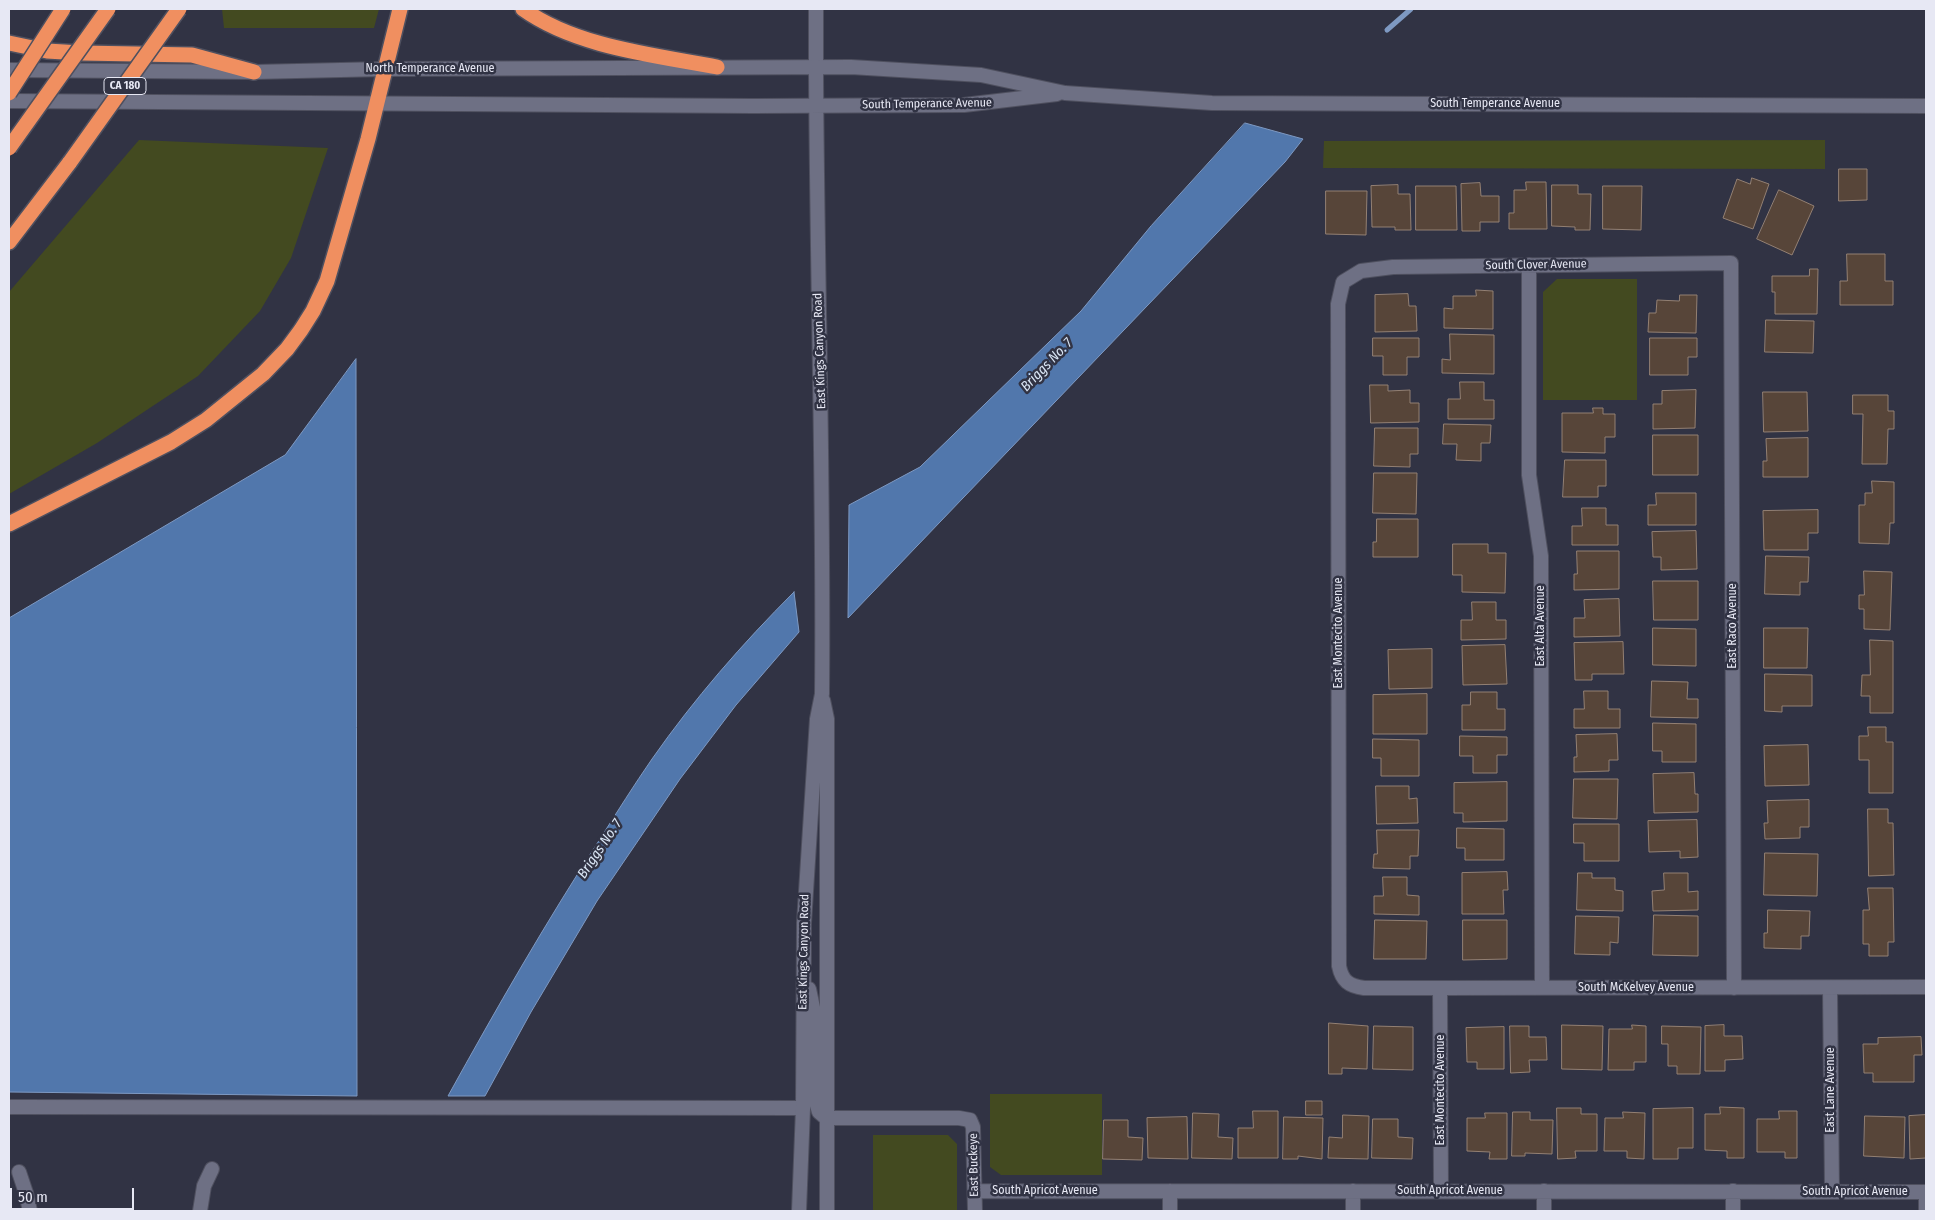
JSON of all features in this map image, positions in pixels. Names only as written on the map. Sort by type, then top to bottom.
[{"type":"highway","points":[[9,94],[63,9]]},
{"type":"highway","points":[[9,148],[108,9]]},
{"type":"highway","name":"CA 180","points":[[9,242],[70,162],[179,9]]},
{"type":"highway","points":[[9,524],[171,442],[206,420],[263,374],[287,349],[313,311],[327,280],[368,139],[400,9]]},
{"type":"highway","points":[[523,9],[541,21],[586,38],[632,50],[717,67]]},
{"type":"highway","points":[[9,43],[47,51],[81,54],[192,55],[254,72]]},
{"type":"street","name":"East Kings Canyon Road","points":[[816,9],[818,307],[822,479],[822,694],[827,719],[827,1211]]},
{"type":"street","name":"North Temperance Avenue","points":[[9,70],[254,72],[384,69],[851,67]]},
{"type":"street","name":"South Temperance Avenue","points":[[851,67],[981,75],[1064,93],[1212,103],[1926,106]]},
{"type":"street","name":"South Temperance Avenue","points":[[816,106],[964,105],[1064,93]]},
{"type":"street","points":[[9,102],[816,106]]},
{"type":"street","name":"South Clover Avenue","points":[[1343,282],[1362,271],[1393,267],[1732,263]]},
{"type":"street","name":"East Raco Avenue","points":[[1732,263],[1734,988]]},
{"type":"street","name":"East Alta Avenue","points":[[1530,265],[1530,476],[1541,556],[1542,988]]},
{"type":"street","name":"East Montecito Avenue","points":[[1343,282],[1338,304],[1339,966],[1341,975],[1347,983]]},
{"type":"street","name":"East Kings Canyon Road","points":[[799,1211],[803,1108],[803,959],[806,886],[817,719],[822,694]]},
{"type":"street","points":[[803,959],[815,1017],[816,1102],[819,1112],[826,1118]]},
{"type":"street","name":"South McKelvey Avenue","points":[[1347,983],[1354,987],[1364,988],[1926,987]]},
{"type":"street","name":"East Montecito Avenue","points":[[1440,988],[1441,1191]]},
{"type":"street","name":"East Lane Avenue","points":[[1830,988],[1832,1192]]},
{"type":"street","points":[[9,1107],[803,1108]]},
{"type":"street","name":"East Buckeye","points":[[826,1118],[959,1118],[970,1120],[973,1127],[974,1211]]},
{"type":"street","points":[[200,1211],[204,1186],[212,1169]]},
{"type":"street","points":[[19,1172],[30,1211]]},
{"type":"street","points":[[1170,1191],[1170,1211]]},
{"type":"street","points":[[1353,1191],[1353,1211]]},
{"type":"street","points":[[1544,1191],[1544,1211]]},
{"type":"street","name":"South Apricot Avenue","points":[[974,1192],[1926,1192]]},
{"type":"street","points":[[1733,1192],[1733,1211]]},
{"type":"street","points":[[1926,1192],[1926,1211]]},
{"type":"green space","points":[[222,9],[379,9],[374,28],[224,28]]},
{"type":"green space","points":[[139,140],[328,148],[291,258],[260,311],[198,376],[97,443],[9,494],[9,292]]},
{"type":"green space","points":[[1825,140],[1825,169],[1323,168],[1324,141]]},
{"type":"green space","points":[[1557,279],[1637,279],[1637,400],[1543,400],[1543,292]]},
{"type":"green space","points":[[990,1094],[1102,1094],[1102,1175],[1001,1175],[990,1167]]},
{"type":"green space","points":[[873,1135],[948,1135],[957,1144],[957,1211],[873,1211]]},
{"type":"water","points":[[1245,123],[1303,139],[1285,162],[848,618],[849,505],[920,467],[1081,311],[1151,226]]},
{"type":"water","points":[[356,359],[357,1096],[9,1092],[9,618],[285,455]]},
{"type":"water","points":[[794,592],[799,632],[736,705],[680,779],[597,901],[531,1012],[485,1096],[448,1096],[541,934],[652,759],[719,673]]},
{"type":"building","points":[[1839,169],[1867,169],[1867,200],[1839,201]]},
{"type":"building","points":[[1752,178],[1769,184],[1753,229],[1723,218],[1737,179],[1750,184]]},
{"type":"building","points":[[1526,182],[1546,182],[1547,229],[1509,229],[1509,213],[1514,213],[1514,190],[1526,190]]},
{"type":"building","points":[[1480,183],[1481,196],[1499,196],[1499,222],[1480,222],[1480,231],[1462,231],[1461,184]]},
{"type":"building","points":[[1398,185],[1398,194],[1410,194],[1411,230],[1395,230],[1395,227],[1372,227],[1371,186]]},
{"type":"building","points":[[1552,185],[1578,185],[1578,194],[1591,194],[1590,230],[1575,230],[1575,227],[1552,226]]},
{"type":"building","points":[[1416,186],[1456,186],[1457,230],[1416,230]]},
{"type":"building","points":[[1603,186],[1642,186],[1641,230],[1603,229]]},
{"type":"building","points":[[1779,190],[1814,206],[1792,255],[1757,239]]},
{"type":"building","points":[[1326,191],[1367,191],[1366,235],[1326,234]]},
{"type":"building","points":[[1847,254],[1885,254],[1885,281],[1893,281],[1893,305],[1840,305],[1840,281],[1847,281]]},
{"type":"building","points":[[1810,269],[1818,269],[1817,314],[1775,314],[1775,292],[1772,292],[1772,276],[1809,276]]},
{"type":"building","points":[[1476,290],[1493,291],[1493,329],[1444,328],[1444,308],[1453,309],[1453,296],[1476,296]]},
{"type":"building","points":[[1408,294],[1409,306],[1416,306],[1417,331],[1375,332],[1375,295]]},
{"type":"building","points":[[1680,295],[1697,295],[1696,333],[1648,332],[1649,313],[1656,313],[1657,300],[1679,301]]},
{"type":"building","points":[[1766,320],[1814,321],[1813,353],[1765,352]]},
{"type":"building","points":[[1450,334],[1494,335],[1494,374],[1442,373],[1442,359],[1450,360]]},
{"type":"building","points":[[1373,338],[1419,338],[1419,357],[1407,357],[1407,375],[1383,375],[1383,356],[1373,356]]},
{"type":"building","points":[[1650,338],[1697,338],[1697,357],[1688,357],[1688,375],[1650,375]]},
{"type":"building","points":[[1460,382],[1484,382],[1484,400],[1494,400],[1494,419],[1448,419],[1448,399],[1460,399]]},
{"type":"building","points":[[1370,385],[1388,385],[1388,391],[1410,390],[1410,403],[1419,403],[1419,422],[1371,423]]},
{"type":"building","points":[[1696,390],[1695,428],[1653,429],[1653,404],[1662,404],[1662,391]]},
{"type":"building","points":[[1763,392],[1807,392],[1808,431],[1764,432]]},
{"type":"building","points":[[1853,395],[1888,395],[1888,411],[1894,411],[1894,429],[1888,429],[1887,464],[1862,464],[1863,414],[1853,414]]},
{"type":"building","points":[[1593,408],[1603,408],[1603,414],[1615,414],[1615,437],[1605,437],[1605,453],[1562,452],[1562,413],[1593,413]]},
{"type":"building","points":[[1444,424],[1491,425],[1490,443],[1481,443],[1481,461],[1456,460],[1457,444],[1443,444]]},
{"type":"building","points":[[1375,428],[1418,428],[1418,454],[1410,454],[1410,467],[1374,466]]},
{"type":"building","points":[[1653,435],[1698,435],[1698,475],[1653,475]]},
{"type":"building","points":[[1808,438],[1808,477],[1763,477],[1763,461],[1767,461],[1766,439]]},
{"type":"building","points":[[1565,460],[1606,460],[1606,486],[1598,486],[1598,497],[1563,497]]},
{"type":"building","points":[[1374,473],[1417,473],[1416,514],[1373,513]]},
{"type":"building","points":[[1872,481],[1894,482],[1894,523],[1890,523],[1889,544],[1859,543],[1859,505],[1865,505],[1865,493],[1872,493]]},
{"type":"building","points":[[1656,493],[1696,493],[1696,525],[1648,525],[1648,505],[1656,505]]},
{"type":"building","points":[[1582,508],[1606,508],[1606,525],[1618,525],[1618,545],[1572,545],[1572,526],[1582,526]]},
{"type":"building","points":[[1818,510],[1818,533],[1808,533],[1808,550],[1764,550],[1763,511]]},
{"type":"building","points":[[1377,519],[1418,519],[1418,557],[1373,557],[1373,542],[1376,542]]},
{"type":"building","points":[[1696,531],[1697,569],[1661,570],[1661,557],[1653,557],[1652,532]]},
{"type":"building","points":[[1453,544],[1488,544],[1488,553],[1506,553],[1505,593],[1462,592],[1462,575],[1453,575]]},
{"type":"building","points":[[1577,551],[1619,551],[1619,589],[1574,590],[1574,574],[1577,574]]},
{"type":"building","points":[[1766,556],[1809,557],[1808,582],[1800,582],[1800,595],[1765,594]]},
{"type":"building","points":[[1864,571],[1892,572],[1890,630],[1864,629],[1864,609],[1859,609],[1859,595],[1864,595]]},
{"type":"building","points":[[1653,581],[1698,581],[1698,620],[1654,620]]},
{"type":"building","points":[[1619,599],[1620,636],[1574,637],[1574,618],[1585,618],[1584,600]]},
{"type":"building","points":[[1472,602],[1496,602],[1496,620],[1506,620],[1506,639],[1461,640],[1461,620],[1472,620]]},
{"type":"building","points":[[1653,628],[1696,629],[1696,666],[1653,665]]},
{"type":"building","points":[[1764,628],[1808,628],[1807,668],[1764,668]]},
{"type":"building","points":[[1870,640],[1893,641],[1893,713],[1870,713],[1870,696],[1861,696],[1862,675],[1870,675]]},
{"type":"building","points":[[1623,642],[1624,674],[1592,674],[1592,680],[1575,680],[1574,643]]},
{"type":"building","points":[[1505,645],[1507,684],[1463,685],[1462,646]]},
{"type":"building","points":[[1432,649],[1432,688],[1389,689],[1388,650]]},
{"type":"building","points":[[1765,674],[1812,675],[1812,706],[1782,706],[1782,712],[1765,711]]},
{"type":"building","points":[[1652,681],[1688,682],[1687,699],[1698,699],[1698,718],[1651,717]]},
{"type":"building","points":[[1584,691],[1608,691],[1608,709],[1620,709],[1620,728],[1574,728],[1574,709],[1584,709]]},
{"type":"building","points":[[1471,692],[1497,692],[1497,709],[1505,709],[1505,730],[1462,730],[1462,705],[1470,705]]},
{"type":"building","points":[[1427,694],[1427,734],[1373,734],[1373,695]]},
{"type":"building","points":[[1653,723],[1696,724],[1696,762],[1662,762],[1662,751],[1653,751]]},
{"type":"building","points":[[1868,727],[1886,727],[1886,742],[1893,742],[1893,793],[1869,793],[1869,760],[1859,760],[1859,736],[1868,736]]},
{"type":"building","points":[[1617,734],[1618,760],[1609,760],[1609,771],[1574,772],[1574,757],[1577,757],[1576,735]]},
{"type":"building","points":[[1460,736],[1507,737],[1507,755],[1497,755],[1497,773],[1473,773],[1473,756],[1460,756]]},
{"type":"building","points":[[1373,739],[1419,740],[1419,776],[1381,776],[1381,758],[1373,758]]},
{"type":"building","points":[[1808,745],[1809,785],[1765,786],[1764,746]]},
{"type":"building","points":[[1694,773],[1695,794],[1698,794],[1698,812],[1654,813],[1653,774]]},
{"type":"building","points":[[1574,779],[1618,779],[1617,819],[1573,818]]},
{"type":"building","points":[[1507,782],[1507,821],[1463,822],[1463,813],[1454,813],[1454,783]]},
{"type":"building","points":[[1376,786],[1409,786],[1409,799],[1417,798],[1418,823],[1377,824]]},
{"type":"building","points":[[1809,800],[1809,827],[1800,827],[1800,838],[1765,839],[1764,823],[1768,823],[1767,801]]},
{"type":"building","points":[[1868,809],[1888,809],[1888,823],[1893,823],[1894,875],[1869,876]]},
{"type":"building","points":[[1697,820],[1698,857],[1680,858],[1680,851],[1649,852],[1648,821]]},
{"type":"building","points":[[1574,824],[1619,824],[1619,861],[1584,861],[1584,843],[1574,843]]},
{"type":"building","points":[[1457,828],[1504,829],[1504,860],[1465,860],[1465,848],[1457,848]]},
{"type":"building","points":[[1377,830],[1419,830],[1418,856],[1410,856],[1410,869],[1373,868],[1374,854],[1377,854]]},
{"type":"building","points":[[1765,853],[1818,854],[1817,896],[1764,895]]},
{"type":"building","points":[[1507,872],[1508,890],[1503,890],[1504,914],[1462,914],[1462,873]]},
{"type":"building","points":[[1578,873],[1592,873],[1592,878],[1615,878],[1615,890],[1623,891],[1623,911],[1577,910]]},
{"type":"building","points":[[1664,873],[1688,873],[1688,892],[1698,891],[1698,910],[1653,911],[1652,891],[1664,890]]},
{"type":"building","points":[[1383,877],[1407,877],[1407,895],[1419,896],[1419,915],[1374,914],[1374,896],[1383,896]]},
{"type":"building","points":[[1868,888],[1893,888],[1894,942],[1888,942],[1888,956],[1869,956],[1869,944],[1863,944],[1863,910],[1869,910]]},
{"type":"building","points":[[1768,910],[1810,911],[1809,936],[1801,936],[1801,949],[1764,948],[1764,933],[1767,933]]},
{"type":"building","points":[[1654,915],[1698,916],[1698,956],[1653,955]]},
{"type":"building","points":[[1576,916],[1619,917],[1618,943],[1610,942],[1610,955],[1575,954]]},
{"type":"building","points":[[1375,920],[1427,921],[1426,959],[1374,959]]},
{"type":"building","points":[[1463,920],[1507,920],[1507,959],[1463,960]]},
{"type":"building","points":[[1329,1023],[1368,1026],[1367,1069],[1342,1068],[1342,1074],[1329,1074]]},
{"type":"building","points":[[1562,1025],[1603,1026],[1602,1070],[1562,1069]]},
{"type":"building","points":[[1632,1025],[1646,1026],[1646,1062],[1634,1062],[1634,1070],[1608,1070],[1609,1029],[1632,1029]]},
{"type":"building","points":[[1724,1025],[1724,1036],[1742,1036],[1743,1059],[1725,1060],[1725,1071],[1705,1071],[1705,1026]]},
{"type":"building","points":[[1374,1026],[1413,1027],[1413,1070],[1373,1069]]},
{"type":"building","points":[[1510,1026],[1529,1026],[1529,1037],[1546,1037],[1547,1060],[1529,1060],[1530,1072],[1511,1073]]},
{"type":"building","points":[[1662,1026],[1701,1027],[1700,1074],[1677,1074],[1677,1066],[1668,1066],[1668,1044],[1662,1044]]},
{"type":"building","points":[[1504,1027],[1504,1069],[1477,1069],[1477,1062],[1467,1062],[1466,1028]]},
{"type":"building","points":[[1921,1037],[1922,1055],[1914,1055],[1914,1082],[1873,1082],[1873,1073],[1864,1073],[1863,1044],[1878,1044],[1878,1038]]},
{"type":"building","points":[[1306,1101],[1322,1101],[1322,1115],[1306,1115]]},
{"type":"building","points":[[1720,1107],[1744,1108],[1744,1158],[1727,1158],[1727,1151],[1705,1150],[1705,1114],[1720,1114]]},
{"type":"building","points":[[1557,1108],[1581,1108],[1581,1114],[1597,1114],[1597,1151],[1575,1151],[1576,1158],[1558,1159]]},
{"type":"building","points":[[1693,1108],[1693,1148],[1678,1148],[1678,1159],[1653,1159],[1653,1109]]},
{"type":"building","points":[[1253,1111],[1278,1111],[1278,1158],[1238,1158],[1238,1128],[1253,1128]]},
{"type":"building","points":[[1779,1111],[1797,1111],[1797,1158],[1785,1158],[1785,1152],[1757,1152],[1757,1119],[1779,1119]]},
{"type":"building","points":[[1513,1112],[1530,1112],[1530,1120],[1553,1120],[1552,1154],[1525,1153],[1525,1156],[1512,1156]]},
{"type":"building","points":[[1623,1112],[1645,1113],[1644,1159],[1627,1158],[1627,1151],[1604,1151],[1605,1118],[1623,1118]]},
{"type":"building","points":[[1193,1113],[1219,1114],[1218,1137],[1233,1138],[1232,1159],[1192,1158]]},
{"type":"building","points":[[1485,1113],[1507,1113],[1507,1159],[1489,1159],[1490,1152],[1467,1151],[1467,1118],[1485,1118]]},
{"type":"building","points":[[1343,1115],[1369,1116],[1368,1159],[1328,1158],[1329,1137],[1342,1138]]},
{"type":"building","points":[[1926,1115],[1926,1158],[1910,1159],[1909,1116]]},
{"type":"building","points":[[1865,1116],[1905,1117],[1904,1158],[1864,1156]]},
{"type":"building","points":[[1187,1117],[1188,1159],[1148,1158],[1147,1118]]},
{"type":"building","points":[[1284,1117],[1323,1118],[1322,1159],[1298,1156],[1298,1159],[1283,1159]]},
{"type":"building","points":[[1373,1119],[1398,1119],[1398,1137],[1413,1138],[1412,1159],[1372,1158]]},
{"type":"building","points":[[1104,1120],[1128,1120],[1128,1137],[1143,1138],[1142,1160],[1103,1159]]},
{"type":"waterway","name":"Briggs No. 7","points":[[1387,30],[1411,9]]}]
